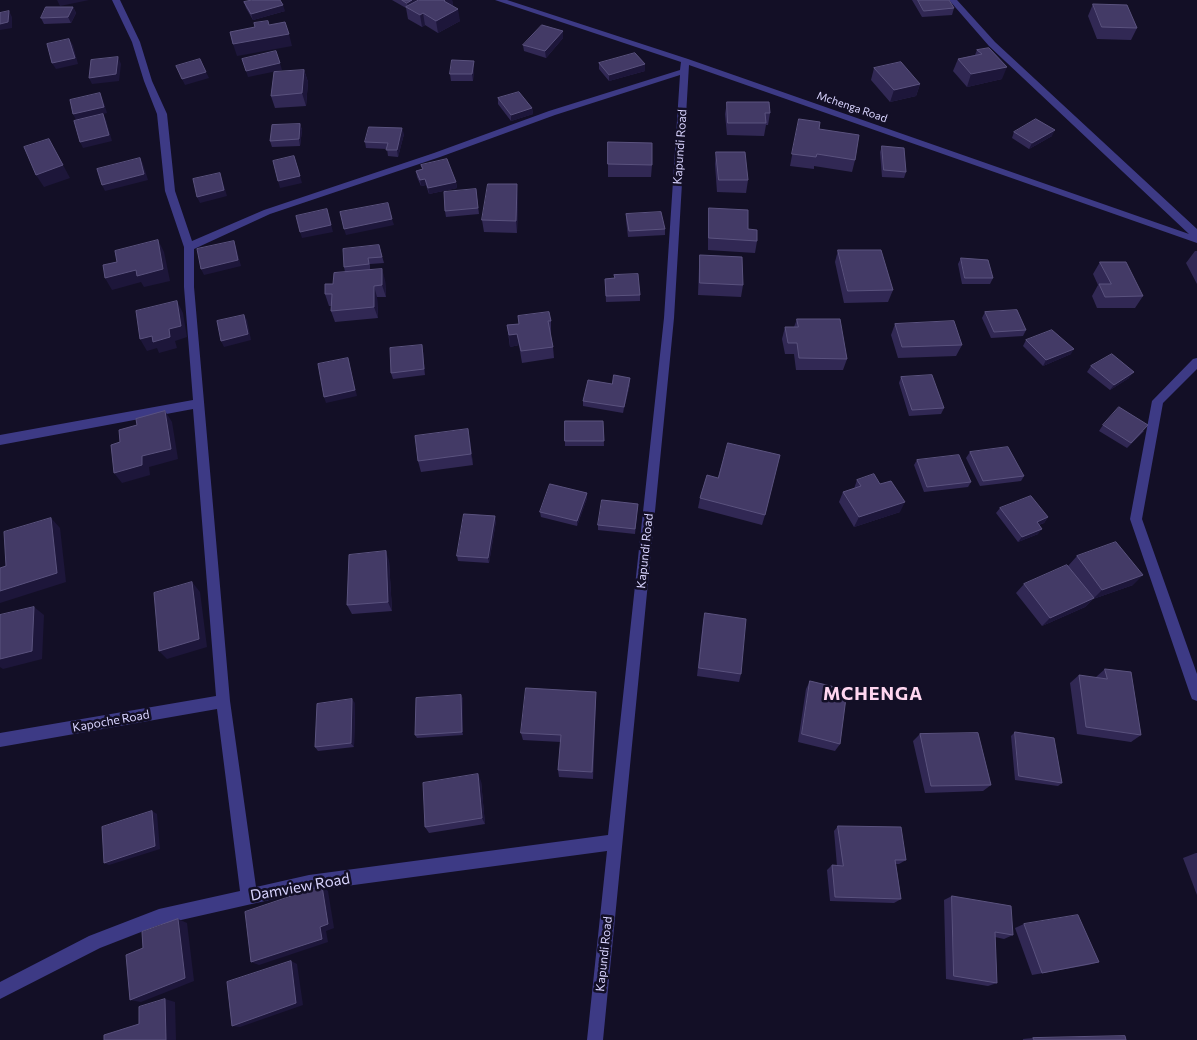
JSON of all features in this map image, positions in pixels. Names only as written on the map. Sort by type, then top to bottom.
[{"type":"street","points":[[116,0],[136,42],[148,82],[162,114],[170,191],[189,247],[189,287],[223,701],[249,896]]},
{"type":"street","name":"Mchenga Road","points":[[499,0],[685,66],[1197,240]]},
{"type":"street","points":[[953,0],[992,44],[1197,235]]},
{"type":"street","points":[[189,247],[267,212],[437,155],[685,66]]},
{"type":"street","name":"Kapundi Road","points":[[595,1040],[669,318],[685,66]]},
{"type":"street","points":[[1197,362],[1158,401],[1136,519],[1197,694]]},
{"type":"street","points":[[0,440],[200,403]]},
{"type":"street","name":"Kapoche Road","points":[[0,740],[223,701]]},
{"type":"street","name":"Damview Road","points":[[0,990],[95,942],[159,917],[309,883],[616,842]]},
{"type":"building","points":[[252,0],[280,0],[283,5],[251,14],[244,2]]},
{"type":"building","points":[[419,0],[445,0],[458,9],[436,21],[423,13],[420,15],[406,7]]},
{"type":"building","points":[[918,0],[949,0],[954,8],[924,11]]},
{"type":"building","points":[[1093,4],[1127,5],[1137,28],[1102,27]]},
{"type":"building","points":[[46,7],[73,7],[68,17],[41,18]]},
{"type":"building","points":[[9,11],[8,22],[0,24],[0,13]]},
{"type":"building","points":[[268,21],[269,25],[285,22],[289,34],[233,44],[230,32],[255,27],[254,23]]},
{"type":"building","points":[[542,25],[563,31],[545,51],[523,45]]},
{"type":"building","points":[[69,39],[75,58],[52,63],[47,44]]},
{"type":"building","points":[[989,48],[1007,67],[971,74],[958,59],[982,54],[977,50]]},
{"type":"building","points":[[276,51],[280,63],[246,71],[242,59]]},
{"type":"building","points":[[635,53],[645,64],[609,75],[599,63]]},
{"type":"building","points":[[118,57],[116,74],[89,78],[91,60]]},
{"type":"building","points":[[200,59],[206,72],[182,79],[176,66]]},
{"type":"building","points":[[452,60],[474,61],[472,74],[450,74]]},
{"type":"building","points":[[901,62],[920,84],[894,90],[874,68]]},
{"type":"building","points":[[304,70],[302,93],[271,96],[274,72]]},
{"type":"building","points":[[519,92],[532,108],[511,115],[498,98]]},
{"type":"building","points":[[100,93],[104,107],[73,114],[70,100]]},
{"type":"building","points":[[727,102],[769,102],[770,113],[765,113],[766,123],[728,123]]},
{"type":"building","points":[[103,114],[109,135],[80,142],[74,121]]},
{"type":"building","points":[[799,119],[820,122],[819,129],[859,135],[855,160],[817,154],[816,157],[792,154]]},
{"type":"building","points":[[1036,119],[1055,130],[1032,143],[1014,132]]},
{"type":"building","points":[[300,124],[299,139],[270,141],[272,125]]},
{"type":"building","points":[[369,127],[402,128],[397,150],[386,150],[388,143],[365,142]]},
{"type":"building","points":[[49,139],[63,165],[36,175],[24,147]]},
{"type":"building","points":[[608,142],[652,143],[652,165],[608,164]]},
{"type":"building","points":[[882,146],[904,148],[906,172],[884,170]]},
{"type":"building","points":[[716,152],[745,152],[748,180],[719,180]]},
{"type":"building","points":[[294,156],[300,176],[278,181],[273,161]]},
{"type":"building","points":[[140,158],[144,174],[102,185],[97,169]]},
{"type":"building","points":[[447,159],[456,182],[428,188],[425,179],[420,180],[416,171],[423,169],[421,165]]},
{"type":"building","points":[[220,173],[224,190],[197,197],[193,179]]},
{"type":"building","points":[[488,184],[517,184],[516,221],[482,220]]},
{"type":"building","points":[[476,189],[478,208],[445,211],[444,192]]},
{"type":"building","points":[[388,203],[392,219],[344,229],[340,212]]},
{"type":"building","points":[[709,208],[748,210],[748,229],[757,230],[757,241],[709,238]]},
{"type":"building","points":[[327,209],[331,225],[300,232],[296,216]]},
{"type":"building","points":[[661,212],[665,229],[629,231],[626,214]]},
{"type":"building","points":[[158,240],[163,269],[137,276],[136,270],[105,278],[103,265],[117,262],[115,251]]},
{"type":"building","points":[[234,241],[238,260],[201,269],[197,249]]},
{"type":"building","points":[[379,245],[382,257],[368,258],[369,264],[344,267],[343,249]]},
{"type":"building","points":[[838,250],[881,250],[893,290],[848,291]]},
{"type":"building","points":[[700,255],[742,257],[743,285],[700,283]]},
{"type":"building","points":[[961,258],[988,260],[993,278],[965,278]]},
{"type":"building","points":[[1100,262],[1126,262],[1143,296],[1105,297],[1099,284],[1111,284]]},
{"type":"building","points":[[382,269],[382,285],[374,286],[374,307],[331,311],[332,294],[325,294],[325,284],[333,284],[334,273]]},
{"type":"building","points":[[638,274],[640,295],[606,296],[605,279],[615,278],[614,275]]},
{"type":"building","points":[[177,301],[181,326],[169,329],[170,337],[153,342],[152,336],[140,339],[136,311]]},
{"type":"building","points":[[1017,310],[1026,330],[994,332],[985,312]]},
{"type":"building","points":[[549,312],[551,321],[548,321],[553,347],[521,351],[517,334],[509,335],[507,325],[519,324],[518,316]]},
{"type":"building","points":[[244,315],[248,334],[221,341],[217,321]]},
{"type":"building","points":[[797,319],[840,319],[847,359],[799,358],[797,343],[788,343],[785,327],[798,327]]},
{"type":"building","points":[[954,321],[962,345],[902,347],[895,324]]},
{"type":"building","points":[[1052,330],[1074,349],[1046,360],[1026,340]]},
{"type":"building","points":[[422,345],[424,369],[391,373],[390,348]]},
{"type":"building","points":[[1112,354],[1134,372],[1114,385],[1091,366]]},
{"type":"building","points":[[348,358],[355,390],[324,397],[318,364]]},
{"type":"building","points":[[614,375],[630,378],[624,407],[583,401],[588,380],[612,384]]},
{"type":"building","points":[[932,375],[944,408],[912,410],[901,377]]},
{"type":"building","points":[[1119,407],[1148,425],[1131,443],[1103,425]]},
{"type":"building","points":[[165,411],[171,449],[142,456],[142,465],[114,473],[111,445],[120,442],[119,430],[137,425],[136,419]]},
{"type":"building","points":[[565,421],[603,421],[604,441],[565,441]]},
{"type":"building","points":[[468,429],[471,454],[418,461],[415,436]]},
{"type":"building","points":[[728,443],[780,455],[765,515],[700,498],[707,475],[718,478]]},
{"type":"building","points":[[1008,447],[1024,476],[983,481],[970,452]]},
{"type":"building","points":[[959,455],[971,482],[927,487],[917,460]]},
{"type":"building","points":[[874,474],[880,484],[891,481],[905,502],[859,517],[843,492],[861,486],[857,480]]},
{"type":"building","points":[[550,484],[587,493],[577,521],[540,512]]},
{"type":"building","points":[[1031,496],[1048,517],[1037,522],[1042,529],[1022,537],[1000,508]]},
{"type":"building","points":[[602,500],[638,504],[635,529],[598,525]]},
{"type":"building","points":[[464,514],[495,516],[488,558],[457,556]]},
{"type":"building","points":[[51,518],[57,573],[0,591],[0,568],[6,566],[4,532]]},
{"type":"building","points":[[1116,542],[1143,575],[1102,590],[1077,556]]},
{"type":"building","points":[[386,551],[388,602],[347,605],[349,555]]},
{"type":"building","points":[[1067,565],[1094,598],[1050,618],[1024,584]]},
{"type":"building","points":[[192,582],[199,639],[159,651],[154,593]]},
{"type":"building","points":[[34,607],[32,651],[0,659],[0,615]]},
{"type":"building","points":[[705,613],[746,619],[741,674],[699,668]]},
{"type":"building","points":[[1105,669],[1131,672],[1141,735],[1086,727],[1079,675],[1107,679]]},
{"type":"building","points":[[810,681],[847,690],[840,744],[802,734]]},
{"type":"building","points":[[526,688],[596,692],[592,772],[558,770],[561,735],[521,733]]},
{"type":"building","points":[[461,695],[462,732],[415,735],[416,698]]},
{"type":"building","points":[[352,699],[351,743],[315,747],[317,704]]},
{"type":"building","points":[[1015,732],[1054,738],[1062,783],[1019,776]]},
{"type":"building","points":[[978,733],[991,785],[931,786],[920,734]]},
{"type":"building","points":[[478,774],[482,818],[425,827],[423,783]]},
{"type":"building","points":[[152,811],[155,846],[104,863],[102,827]]},
{"type":"building","points":[[838,826],[901,827],[906,860],[895,860],[901,899],[835,897],[832,865],[843,866]]},
{"type":"building","points":[[322,886],[328,924],[320,927],[322,939],[251,962],[245,912]]},
{"type":"building","points":[[952,896],[1011,906],[1013,935],[995,932],[997,983],[954,976]]},
{"type":"building","points":[[1078,915],[1099,962],[1042,973],[1024,924]]},
{"type":"building","points":[[178,919],[185,978],[130,1000],[126,955],[143,948],[142,932]]},
{"type":"building","points":[[291,961],[296,1003],[232,1026],[227,982]]},
{"type":"building","points":[[165,999],[166,1040],[104,1040],[104,1035],[139,1024],[139,1007]]},
{"type":"building","points":[[1125,1036],[1126,1040],[1034,1040],[1033,1038]]},
{"type":"district","name":"MCHENGA","points":[[873,694]]}]
